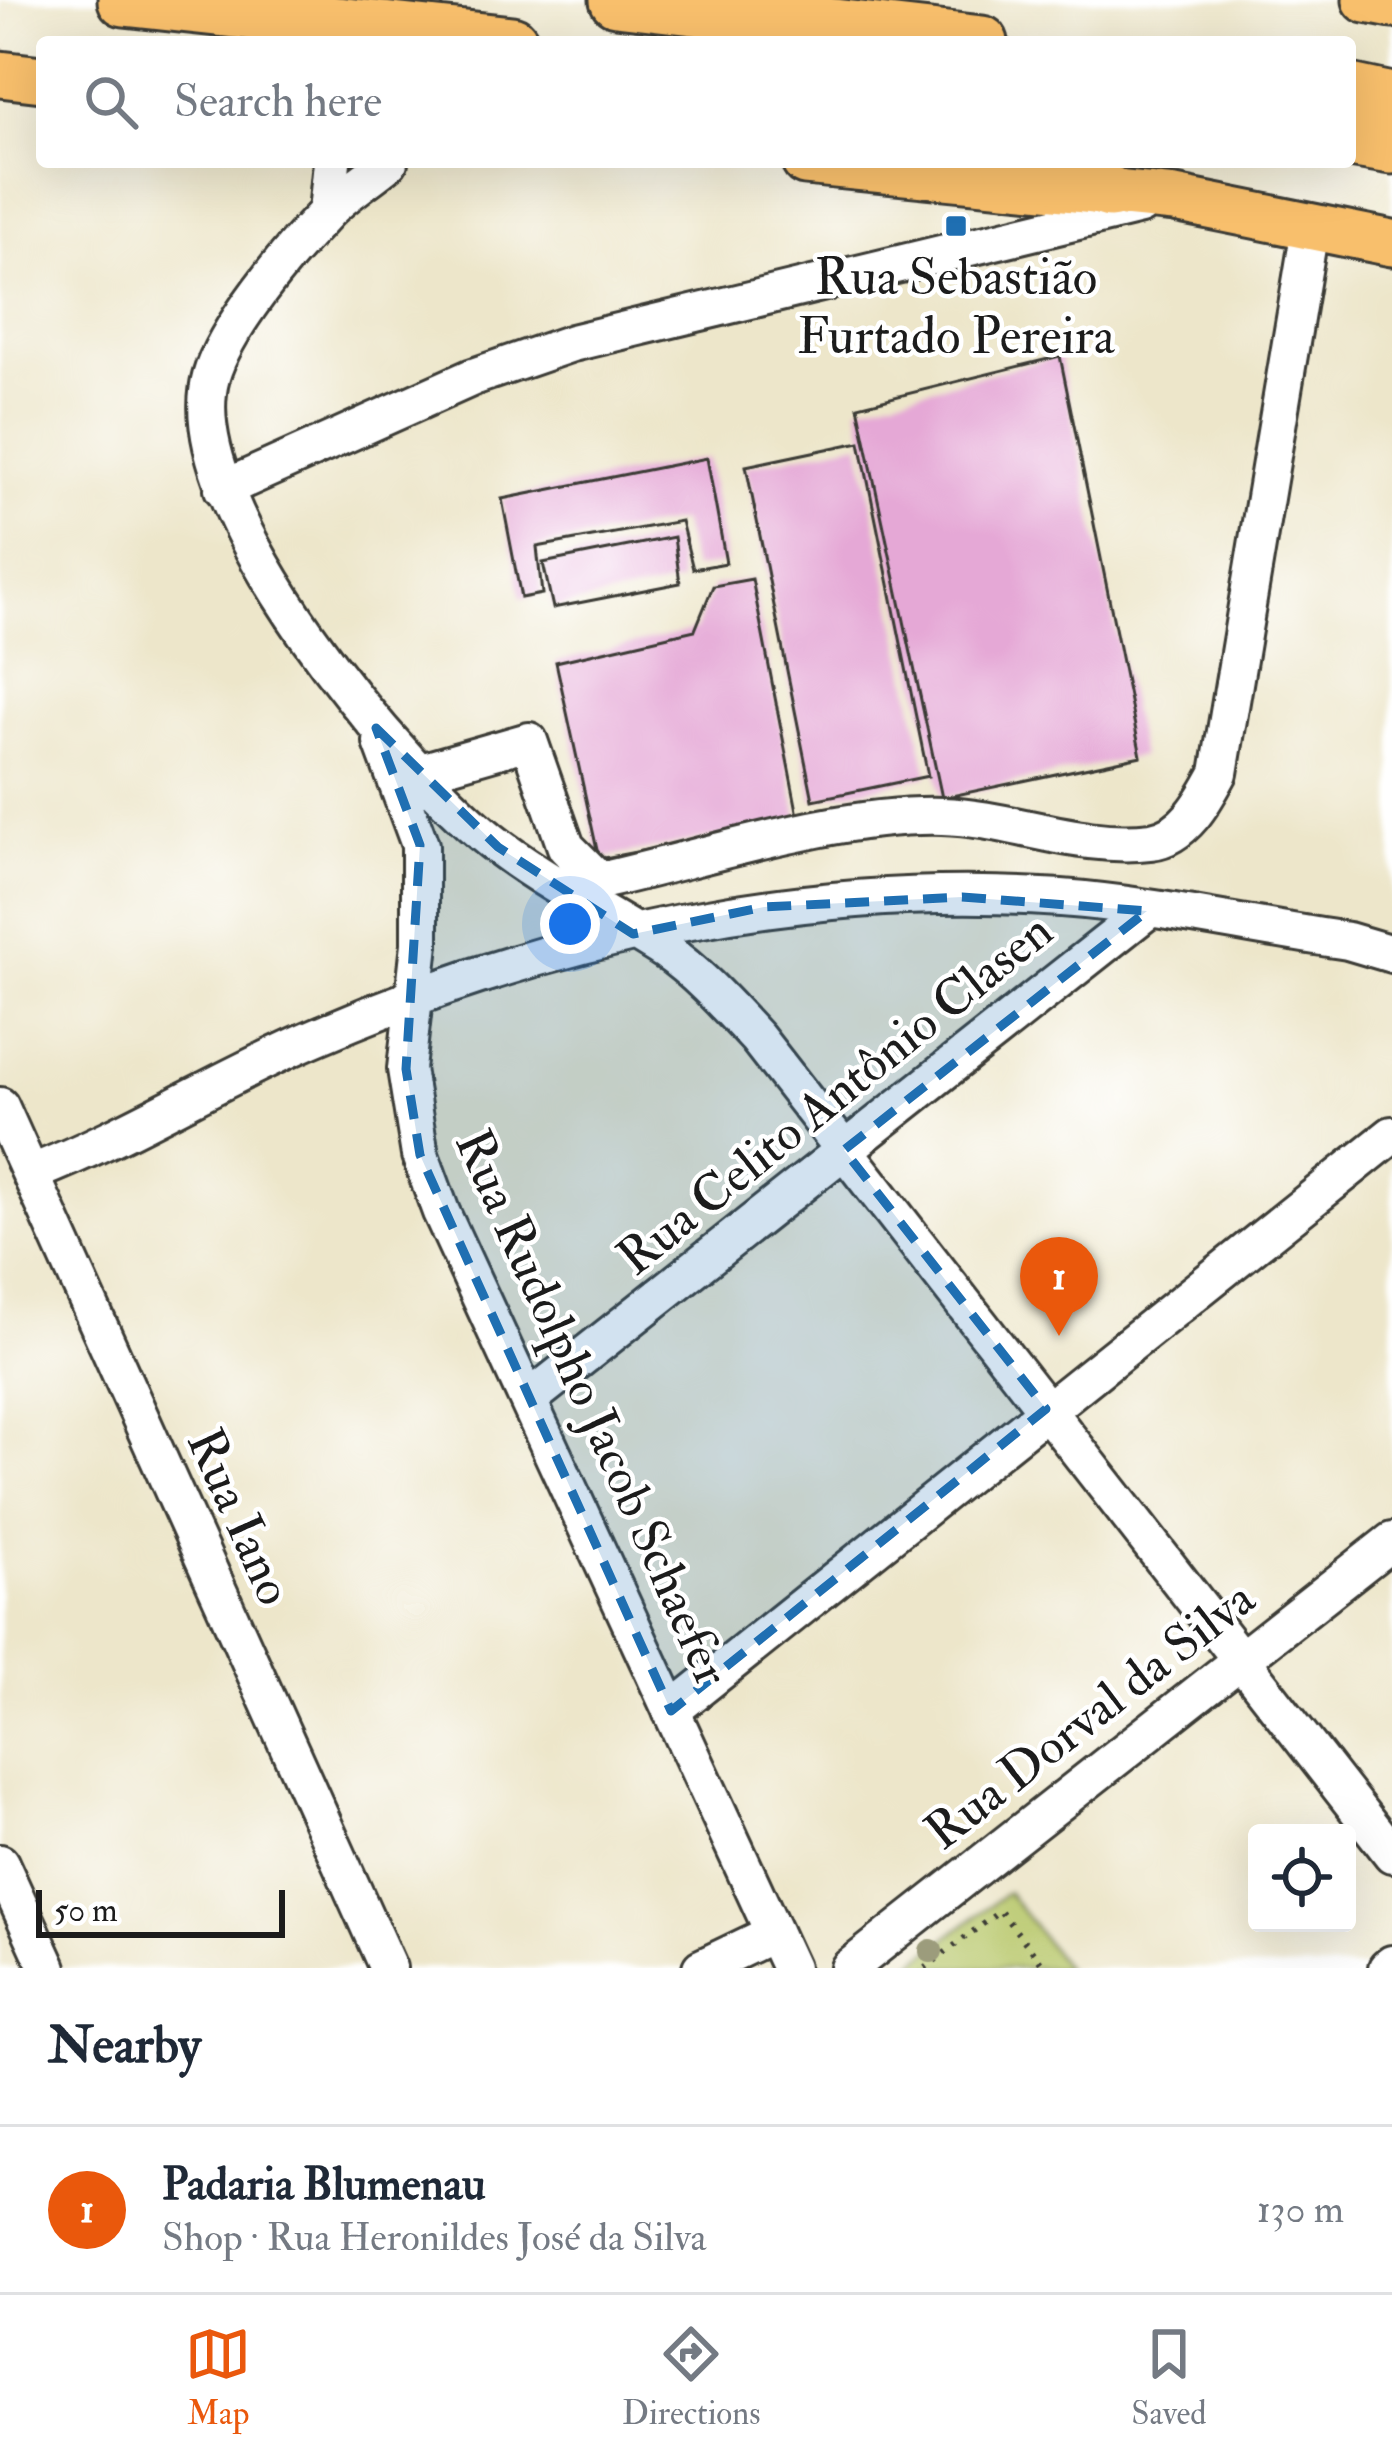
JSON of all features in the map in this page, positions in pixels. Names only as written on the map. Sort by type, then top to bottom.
[{"type":"highway","points":[[124,0],[457,36]]},
{"type":"highway","points":[[616,0],[930,36]]},
{"type":"highway","points":[[1356,91],[1392,99]]},
{"type":"highway","points":[[1356,142],[1392,148]]},
{"type":"highway","points":[[1030,168],[1110,192]]},
{"type":"main road","points":[[0,74],[36,78]]},
{"type":"main road","points":[[866,168],[1174,199],[1392,243]]},
{"type":"street","points":[[327,212],[331,168]]},
{"type":"street","points":[[382,168],[327,212],[218,358],[205,417],[224,489],[268,576],[376,728],[498,847],[664,950],[724,1001],[1392,1854]]},
{"type":"street","points":[[224,489],[473,377],[572,344],[1054,223],[1174,199]]},
{"type":"street","points":[[421,772],[529,741],[566,847],[599,881],[877,819],[944,816],[1108,842],[1156,841],[1198,812],[1219,772],[1311,223]]},
{"type":"street","name":"Rua Rudolpho Jacob Schaefer","points":[[376,728],[420,845],[416,997],[406,1069],[420,1155],[790,1968]]},
{"type":"street","points":[[32,1173],[316,1036],[416,997],[692,916],[962,897],[1061,898],[1348,941],[1392,954]]},
{"type":"street","name":"Rua Celito Antônio Clasen","points":[[528,1400],[1147,911]]},
{"type":"street","name":"Rua Iano","points":[[0,1106],[388,1968]]},
{"type":"street","points":[[671,1711],[1392,1136]]},
{"type":"street","name":"Rua Dorval da Silva","points":[[849,1968],[1392,1541]]},
{"type":"street","points":[[0,1863],[47,1968]]},
{"type":"street","points":[[701,1968],[774,1933]]},
{"type":"path","points":[[925,1968],[1000,1910],[1046,1968]]},
{"type":"highlighted area","points":[[376,728],[498,847],[633,934],[764,907],[962,897],[1147,911],[844,1150],[1046,1409],[671,1711],[420,1155],[406,1069],[420,845]]},
{"type":"green space","points":[[1007,1892],[1066,1968],[907,1968]]},
{"type":"building","points":[[1060,356],[1141,756],[942,798],[858,406]]},
{"type":"building","points":[[860,442],[928,776],[813,800],[746,466]]},
{"type":"building","points":[[707,458],[726,563],[693,569],[681,521],[537,547],[542,594],[521,598],[502,499]]},
{"type":"building","points":[[674,537],[680,583],[553,608],[543,563]]},
{"type":"building","points":[[752,579],[799,821],[599,859],[556,662],[695,630],[713,586]]},
{"type":"place","name":"Rua Sebastião Furtado Pereira","points":[[956,226]]},
{"type":"place","name":"Padaria Blumenau","points":[[1059,1336]]}]
